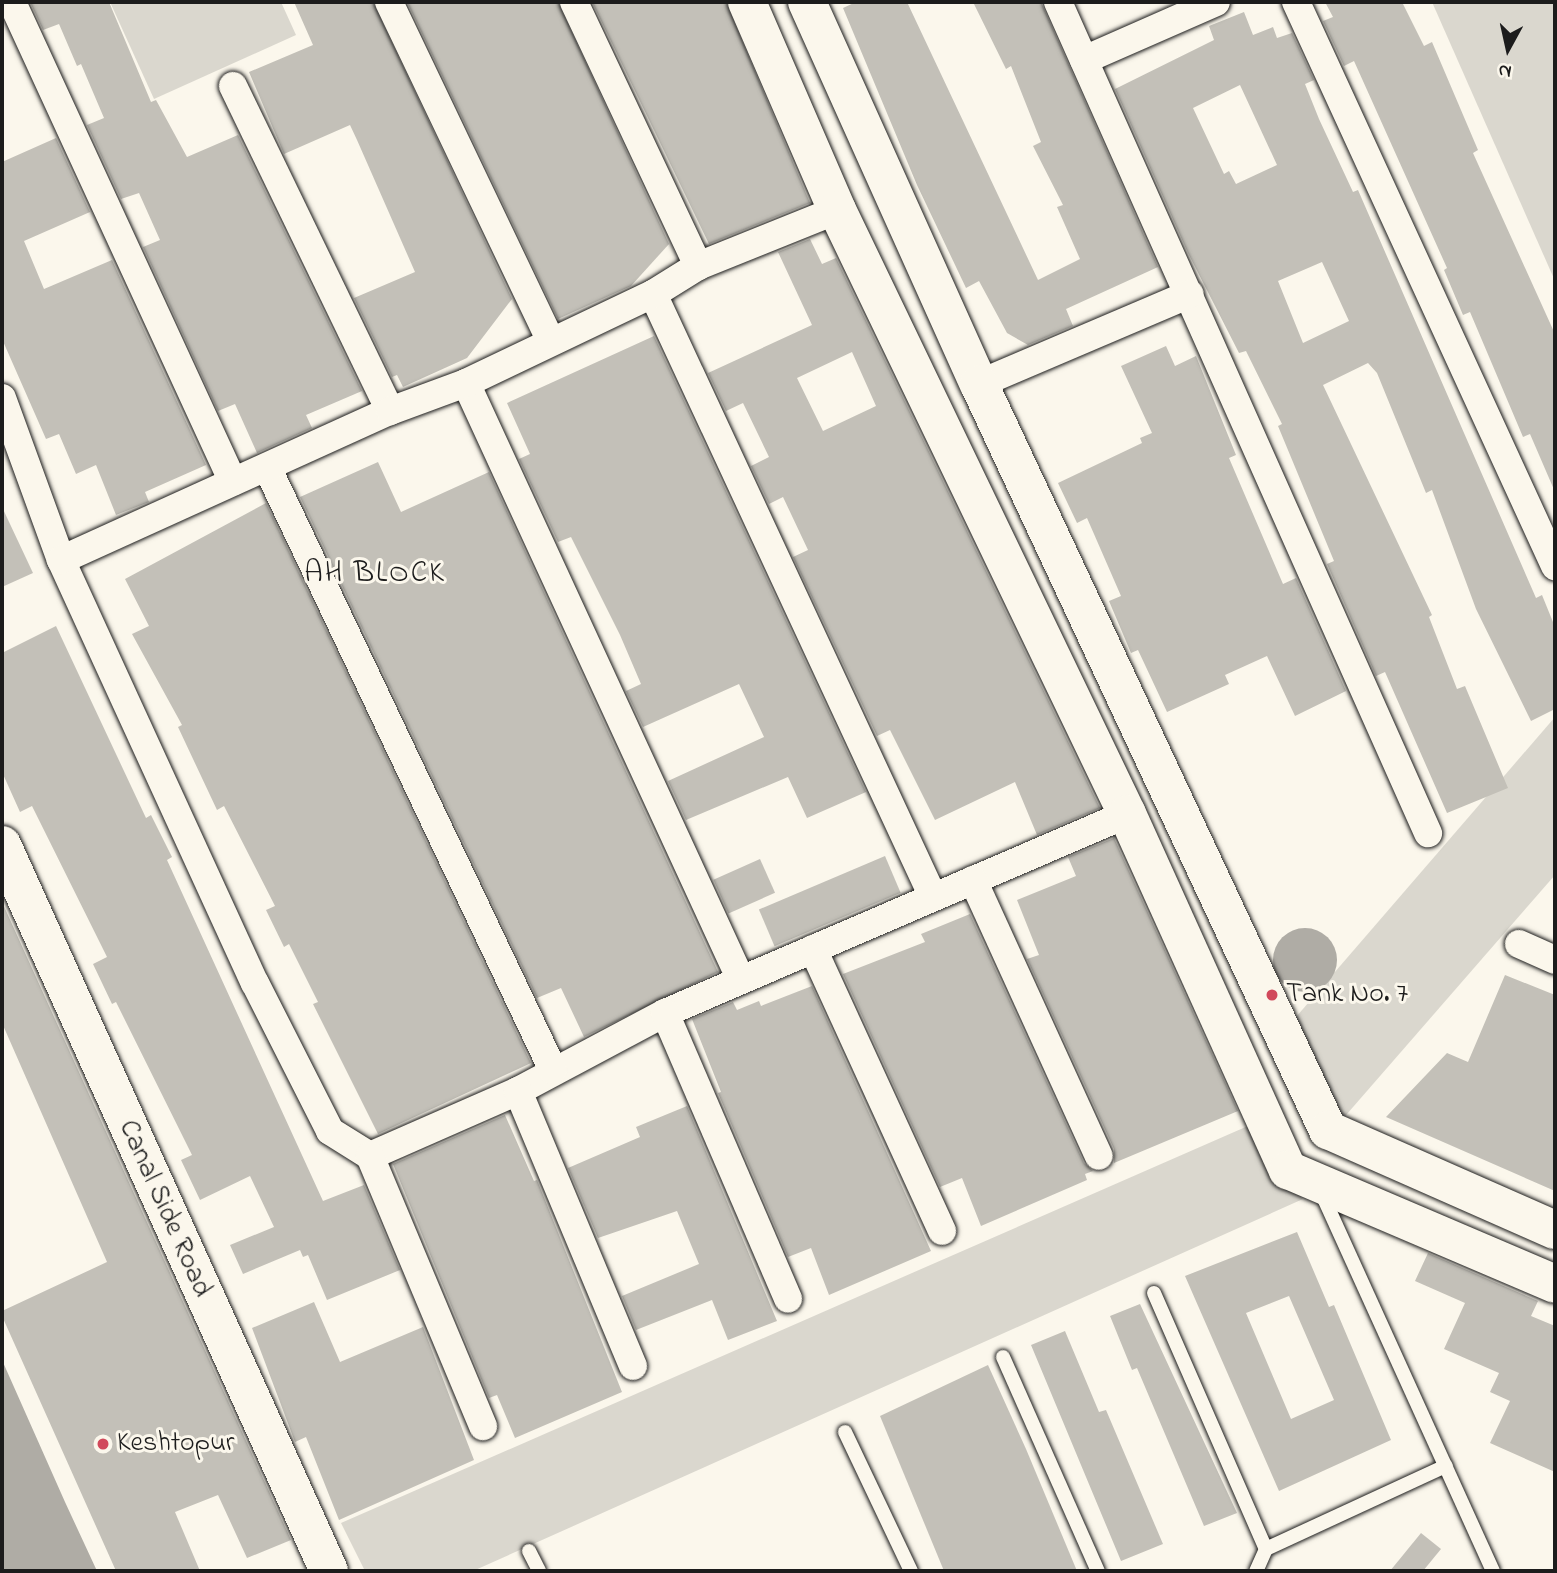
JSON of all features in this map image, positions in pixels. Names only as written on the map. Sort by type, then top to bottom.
[{"type":"main road","points":[[747,2],[837,210],[1127,814],[1288,1170],[1555,1284]]},
{"type":"main road","points":[[807,2],[979,384],[1328,1130],[1544,1226],[1512,1265]]},
{"type":"main road","points":[[1000,546],[1046,526]]},
{"type":"main road","name":"Canal Side Road","points":[[2,845],[329,1571]]},
{"type":"street","points":[[12,2],[233,482]]},
{"type":"street","points":[[389,2],[550,340]]},
{"type":"street","points":[[574,2],[698,266]]},
{"type":"street","points":[[1058,2],[1428,833]]},
{"type":"street","points":[[1084,60],[1216,2]]},
{"type":"street","points":[[1296,2],[1555,566]]},
{"type":"street","points":[[233,86],[390,411]]},
{"type":"street","points":[[61,560],[390,411],[466,383],[550,340],[653,293],[698,266],[837,210]]},
{"type":"street","points":[[653,293],[933,897]]},
{"type":"street","points":[[979,384],[1190,294]]},
{"type":"street","points":[[466,383],[741,980]]},
{"type":"street","points":[[2,398],[61,560],[255,983],[330,1131],[370,1156],[483,1426]]},
{"type":"street","points":[[267,467],[552,1070]]},
{"type":"street","points":[[370,1156],[518,1091],[552,1070],[665,1013],[1127,814]]},
{"type":"street","points":[[973,880],[1099,1156]]},
{"type":"street","points":[[1519,944],[1555,960]]},
{"type":"street","points":[[813,949],[942,1231]]},
{"type":"street","points":[[665,1013],[788,1299]]},
{"type":"street","points":[[518,1091],[633,1366]]},
{"type":"lane","points":[[1317,1181],[1493,1571]]},
{"type":"lane","points":[[1154,1293],[1266,1549]]},
{"type":"lane","points":[[1003,1357],[1098,1571]]},
{"type":"lane","points":[[845,1432],[911,1571]]},
{"type":"lane","points":[[1256,1571],[1266,1549],[1446,1466]]},
{"type":"lane","points":[[529,1551],[539,1571]]},
{"type":"shaded area","points":[[110,2],[281,2],[296,35],[154,99]]},
{"type":"shaded area","points":[[1432,2],[1555,2],[1555,281]]},
{"type":"shaded area","points":[[1555,717],[1555,875],[1340,1122],[1290,1024]]},
{"type":"shaded area","points":[[1299,928],[1311,928],[1328,937],[1335,948],[1335,972],[1328,983],[1311,992],[1299,992],[1287,987],[1278,978],[1273,966],[1273,954],[1278,942],[1287,933]]},
{"type":"shaded area","points":[[1257,1122],[1279,1178],[1303,1199],[473,1571],[365,1571],[341,1523]]},
{"type":"shaded area","points":[[2,1360],[65,1502],[97,1571],[2,1571]]},
{"type":"building","points":[[30,2],[109,2],[151,102],[156,100],[187,157],[238,135],[362,391],[306,415],[312,428],[257,453],[235,404],[218,411],[143,247],[160,240],[139,193],[121,199],[87,125],[104,118],[81,64],[77,66],[59,24],[43,30]]},
{"type":"building","points":[[294,2],[373,2],[512,299],[467,358],[403,387],[397,375],[392,377],[354,298],[415,272],[350,125],[284,154],[249,72],[313,45]]},
{"type":"building","points":[[407,2],[558,2],[669,244],[631,286],[558,319]]},
{"type":"building","points":[[592,2],[726,2],[810,203],[709,244]]},
{"type":"building","points":[[856,2],[907,2],[1038,280],[1080,259],[1057,207],[1063,205],[1033,146],[1041,142],[1011,66],[1006,69],[973,2],[1041,2],[1158,267],[1066,309],[1073,326],[1028,345],[1007,333],[979,281],[966,288],[917,185],[843,8]]},
{"type":"building","points":[[1325,2],[1402,2],[1424,46],[1432,42],[1478,150],[1473,153],[1555,334],[1555,492],[1530,434],[1523,437],[1470,312],[1463,315],[1444,270],[1447,268],[1354,61],[1344,66],[1323,21],[1333,17]]},
{"type":"building","points":[[1244,12],[1253,35],[1273,27],[1277,38],[1292,33],[1314,80],[1305,84],[1319,119],[1353,192],[1358,190],[1536,598],[1542,595],[1555,627],[1555,709],[1531,721],[1476,609],[1432,490],[1426,493],[1377,373],[1368,363],[1323,385],[1432,615],[1429,617],[1457,689],[1465,686],[1508,788],[1447,813],[1385,672],[1376,676],[1327,564],[1334,561],[1278,426],[1282,424],[1246,351],[1239,353],[1188,253],[1115,89],[1214,40],[1209,26]],"holes":[[[1240,85],[1277,165],[1236,184],[1229,171],[1224,174],[1193,108]],[[1322,262],[1349,321],[1303,343],[1278,281]]]},
{"type":"building","points":[[56,138],[90,212],[24,241],[44,289],[112,260],[206,465],[145,492],[149,502],[116,515],[96,465],[76,474],[59,434],[46,439],[2,339],[2,162]]},
{"type":"building","points":[[810,239],[822,264],[836,258],[1100,808],[1037,835],[1015,782],[935,820],[890,730],[877,736],[793,557],[808,550],[783,497],[769,504],[751,466],[769,457],[743,403],[726,411],[708,373],[812,325],[778,252]],"holes":[[[852,352],[876,406],[823,431],[797,378]]]},
{"type":"building","points":[[654,336],[866,792],[807,818],[788,777],[686,820],[668,781],[764,737],[739,684],[643,727],[626,691],[641,684],[620,635],[571,537],[558,542],[519,459],[530,454],[507,403]]},
{"type":"building","points":[[1166,346],[1175,366],[1196,356],[1236,455],[1229,458],[1283,584],[1296,578],[1346,691],[1295,716],[1267,656],[1225,675],[1229,684],[1167,712],[1138,650],[1131,653],[1109,601],[1121,596],[1087,518],[1077,523],[1058,483],[1142,443],[1140,438],[1152,433],[1121,366]]},
{"type":"building","points":[[378,462],[401,512],[489,472],[718,972],[584,1037],[561,988],[537,998],[300,497]]},
{"type":"building","points":[[266,503],[531,1063],[378,1134],[313,1004],[318,1002],[289,944],[284,947],[266,910],[275,906],[224,806],[217,810],[178,727],[182,725],[132,634],[149,626],[125,579]]},
{"type":"building","points":[[2,507],[33,573],[2,587]]},
{"type":"building","points":[[56,626],[146,818],[151,815],[172,857],[167,860],[323,1201],[364,1185],[400,1270],[327,1300],[308,1255],[303,1257],[300,1250],[243,1274],[230,1245],[274,1227],[250,1176],[200,1200],[181,1160],[192,1155],[116,1002],[112,1004],[93,964],[107,957],[32,806],[20,812],[2,772],[2,653]]},
{"type":"building","points":[[1114,838],[1238,1111],[1114,1163],[1114,1149],[1027,959],[1039,955],[1017,900],[1076,876],[1068,857]]},
{"type":"building","points":[[885,856],[901,893],[775,946],[759,910]]},
{"type":"building","points":[[760,859],[775,893],[728,914],[713,880]]},
{"type":"building","points":[[2,902],[291,1540],[247,1558],[218,1495],[175,1512],[200,1571],[116,1571],[2,1316],[2,1311],[107,1262],[2,1023]]},
{"type":"building","points":[[970,914],[1084,1163],[1093,1171],[1085,1174],[1087,1180],[981,1226],[962,1178],[940,1187],[843,974],[925,942],[921,934]]},
{"type":"building","points":[[1505,975],[1555,995],[1555,1191],[1386,1117],[1447,1053],[1468,1062]]},
{"type":"building","points":[[812,986],[931,1251],[829,1295],[811,1248],[788,1257],[718,1093],[721,1092],[692,1019],[733,1002],[737,1010],[759,1001],[761,1006]]},
{"type":"building","points":[[687,1106],[777,1321],[728,1340],[712,1300],[636,1330],[622,1296],[699,1264],[677,1211],[598,1238],[568,1168],[640,1137],[636,1127]]},
{"type":"building","points":[[505,1115],[534,1181],[537,1180],[622,1392],[515,1438],[497,1395],[489,1398],[393,1164]]},
{"type":"building","points":[[1297,1232],[1329,1307],[1334,1305],[1391,1440],[1279,1491],[1185,1276]],"holes":[[[1289,1296],[1334,1400],[1291,1419],[1246,1313]]]},
{"type":"building","points":[[1428,1253],[1538,1301],[1531,1316],[1555,1326],[1555,1472],[1490,1443],[1510,1401],[1490,1392],[1499,1373],[1444,1349],[1465,1303],[1415,1281]]},
{"type":"building","points":[[314,1302],[340,1362],[423,1327],[474,1460],[339,1520],[306,1437],[295,1442],[252,1328]]},
{"type":"building","points":[[1140,1304],[1237,1513],[1204,1526],[1137,1368],[1132,1370],[1110,1316]]},
{"type":"building","points":[[1065,1331],[1099,1412],[1106,1410],[1163,1544],[1121,1561],[1031,1345]]},
{"type":"building","points":[[988,1365],[1077,1571],[944,1571],[880,1416]]},
{"type":"building","points":[[1421,1533],[1441,1549],[1423,1571],[1390,1571]]},
{"type":"place","name":"Tank No. 7","points":[[1272,995]]},
{"type":"place","name":"Keshtopur","points":[[103,1444]]},
{"type":"district","name":"AH BLOCK","points":[[375,574]]}]
